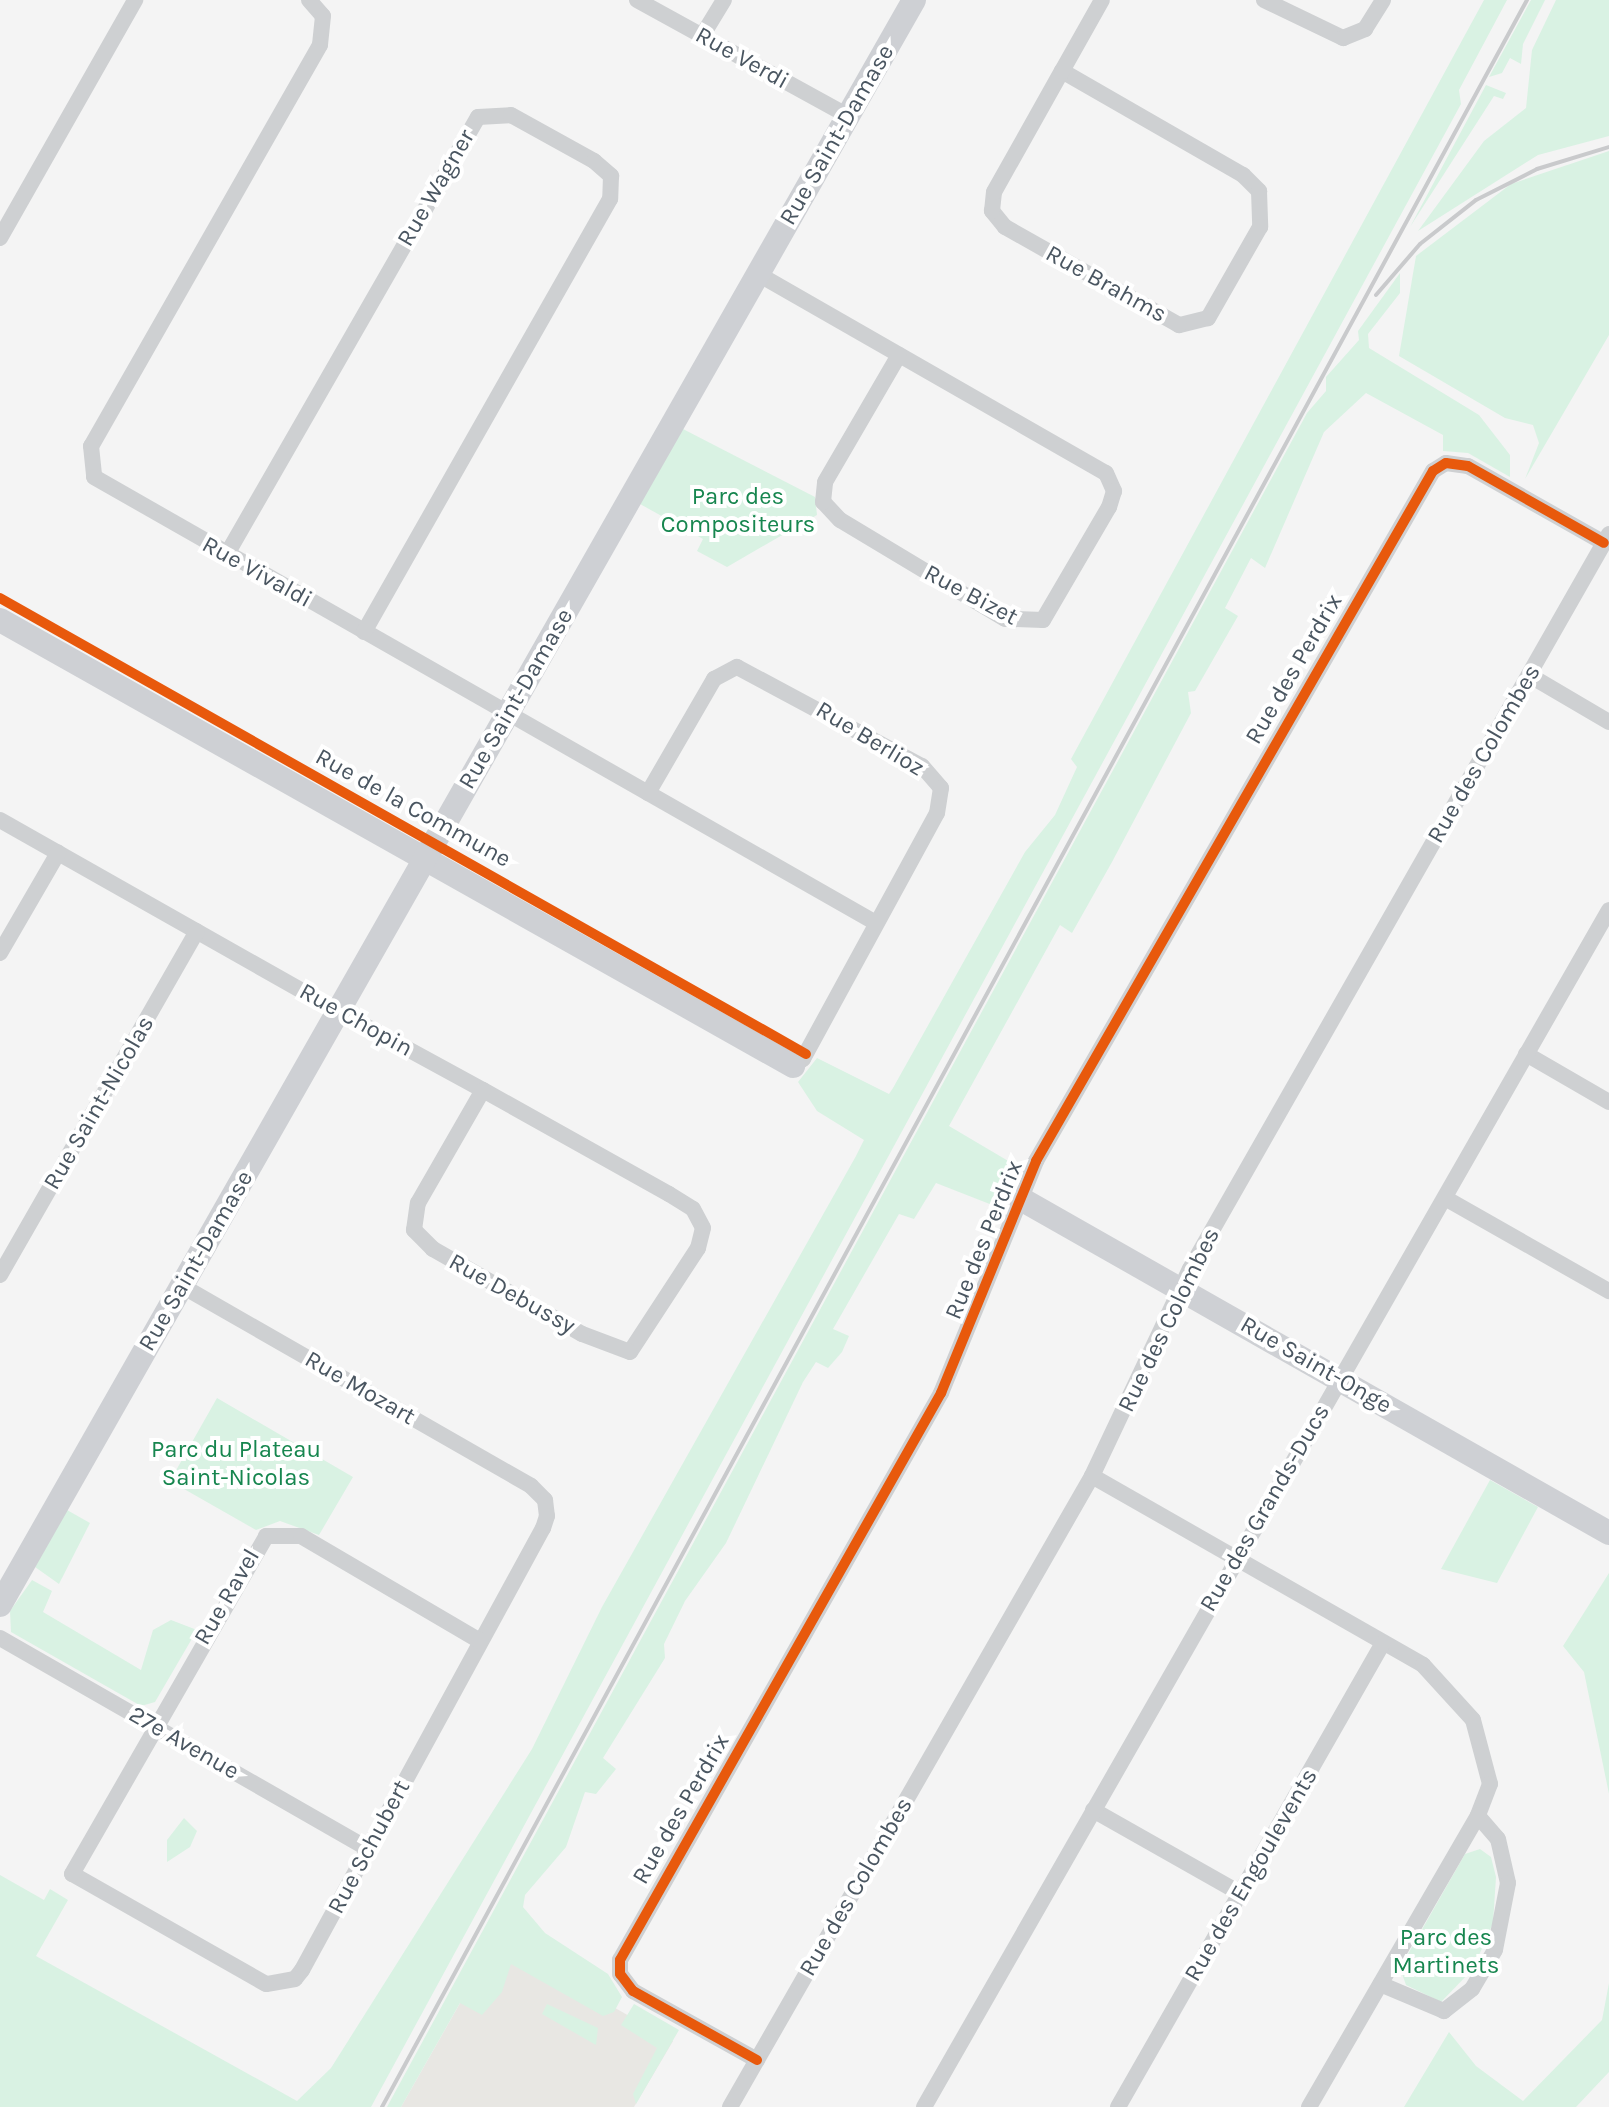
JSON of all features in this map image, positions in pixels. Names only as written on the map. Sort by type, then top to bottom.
[{"type":"street","points":[[0,238],[135,0]]},
{"type":"street","name":"Rue Vivaldi","points":[[309,0],[323,16],[317,52],[89,452],[98,482],[876,923]]},
{"type":"street","name":"Rue Verdi","points":[[637,0],[848,116]]},
{"type":"street","points":[[702,36],[724,0]]},
{"type":"street","name":"Rue Saint-Damase","points":[[0,1605],[914,0]]},
{"type":"street","name":"Rue Brahms","points":[[1062,71],[1243,175],[1259,191],[1260,227],[1208,318],[1179,325],[996,220],[994,192],[1062,71],[1102,0]]},
{"type":"street","points":[[1264,0],[1343,38],[1365,29],[1383,0]]},
{"type":"street","name":"Rue Wagner","points":[[227,554],[478,117],[511,115],[594,161],[611,176],[610,199],[364,632]]},
{"type":"street","name":"Rue Bizet","points":[[758,274],[899,355],[1110,479],[1109,507],[1043,620],[1005,619],[840,520],[823,502],[830,473],[899,355]]},
{"type":"street","name":"Rue des Perdrix","points":[[757,2060],[633,1991],[620,1974],[620,1960],[941,1393],[1036,1161],[1427,477],[1446,463],[1461,463],[1606,539]]},
{"type":"street","name":"Rue des Colombes","points":[[730,2107],[1092,1476],[1182,1287],[1606,539]]},
{"type":"street","name":"Rue de la Commune","points":[[0,620],[793,1066]]},
{"type":"street","name":"Rue Berlioz","points":[[648,793],[714,679],[737,667],[922,766],[941,788],[940,806],[803,1059],[793,1066]]},
{"type":"street","points":[[1529,675],[1609,722]]},
{"type":"street","name":"Rue Chopin","points":[[0,820],[685,1204],[703,1228]]},
{"type":"street","points":[[0,953],[58,853]]},
{"type":"street","name":"Rue des Grands-Ducs","points":[[924,2107],[1609,911]]},
{"type":"street","name":"Rue Saint-Nicolas","points":[[0,1275],[197,931]]},
{"type":"street","points":[[1526,1054],[1609,1102]]},
{"type":"street","name":"Rue Debussy","points":[[483,1090],[413,1214],[417,1236],[433,1249],[622,1352],[642,1340],[703,1228]]},
{"type":"street","points":[[1445,1198],[1609,1291]]},
{"type":"street","name":"Rue Saint-Onge","points":[[1021,1199],[1182,1287],[1609,1533]]},
{"type":"street","name":"Rue Mozart","points":[[182,1286],[537,1490]]},
{"type":"street","points":[[1092,1476],[1441,1679],[1473,1720],[1490,1784],[1478,1816],[1309,2107]]},
{"type":"street","name":"Rue Schubert","points":[[72,1874],[279,1986],[302,1970],[545,1522],[547,1505],[537,1490]]},
{"type":"street","name":"Rue Ravel","points":[[72,1874],[256,1546],[273,1532],[301,1536],[480,1641]]},
{"type":"street","name":"27e Avenue","points":[[0,1638],[368,1849]]},
{"type":"street","name":"Rue des Engoulevents","points":[[1118,2107],[1383,1643]]},
{"type":"street","points":[[1093,1810],[1240,1893]]},
{"type":"street","points":[[1380,1984],[1444,2011],[1464,1999],[1490,1963],[1508,1883],[1498,1839],[1478,1816]]},
{"type":"shaded area","points":[[496,1940],[673,2041],[634,2107],[401,2107]]},
{"type":"green space","points":[[1484,0],[1507,0],[1459,90],[1461,104],[371,2107],[0,2107],[0,1875],[44,1900],[50,1889],[68,1900],[36,1956],[297,2101],[331,2068],[532,1749],[602,1607],[864,1140],[817,1111],[798,1082],[817,1058],[889,1094],[893,1088],[1025,852],[1055,815],[1077,767],[1071,759]]},
{"type":"green space","points":[[1531,0],[1545,0],[1523,44],[1521,64],[1510,58],[1502,73],[1489,77]]},
{"type":"green space","points":[[1556,0],[1609,0],[1609,136],[1538,155],[1418,231],[1484,141],[1526,108],[1532,50]]},
{"type":"green space","points":[[1486,85],[1506,93],[1503,99],[1494,96],[1410,227]]},
{"type":"green space","points":[[1609,151],[1609,335],[1525,479],[1539,443],[1533,425],[1505,418],[1399,356],[1416,256],[1511,184]]},
{"type":"green space","points":[[1400,273],[1400,293],[1368,334],[1369,348],[1479,415],[1510,455],[1510,477],[1468,453],[1443,451],[1443,435],[1366,393],[1324,432],[1265,568],[1251,558],[1225,608],[1238,616],[1195,691],[1188,692],[1191,713],[1112,862],[1072,933],[1060,925],[949,1126],[1020,1168],[1005,1210],[936,1183],[914,1219],[899,1214],[833,1329],[849,1336],[842,1352],[828,1368],[816,1362],[803,1382],[726,1543],[685,1601],[664,1644],[665,1658],[603,1758],[616,1769],[596,1794],[585,1792],[566,1847],[525,1895],[523,1907],[545,1933],[608,1974],[622,1997],[614,2012],[603,2016],[511,1964],[502,1992],[482,2015],[460,2003],[401,2107],[387,2107],[1307,413],[1326,391],[1326,377],[1359,340],[1358,331]]},
{"type":"green space","name":"Parc des Compositeurs","points":[[683,429],[815,497],[817,515],[727,567],[697,551],[703,539],[640,504]]},
{"type":"green space","name":"Parc du Plateau Saint-Nicolas","points":[[217,1398],[353,1477],[319,1535],[280,1521],[256,1530],[170,1481]]},
{"type":"green space","points":[[1490,1480],[1538,1507],[1497,1583],[1441,1569]]},
{"type":"green space","points":[[67,1510],[90,1523],[59,1584],[35,1567]]},
{"type":"green space","points":[[1609,1573],[1609,1794],[1584,1672],[1563,1646]]},
{"type":"green space","points":[[32,1580],[52,1591],[43,1612],[141,1670],[153,1630],[171,1620],[197,1630],[155,1702],[141,1706],[11,1632],[10,1611]]},
{"type":"green space","points":[[184,1818],[197,1831],[190,1847],[167,1862],[167,1840]]},
{"type":"green space","name":"Parc des Martinets","points":[[1480,1849],[1491,1857],[1496,1877],[1493,1923],[1473,1969],[1441,2002],[1406,1985],[1400,1968],[1465,1854]]},
{"type":"green space","points":[[1609,1983],[1609,2072],[1576,2107],[1404,2107],[1449,2032],[1476,2066],[1523,2101],[1602,2020]]},
{"type":"green space","points":[[547,2004],[598,2028],[596,2045],[542,2014]]},
{"type":"green space","points":[[634,2004],[679,2030],[636,2104],[633,2094],[657,2048],[621,2025]]},
{"type":"railway","points":[[382,2107],[1527,0]]},
{"type":"railway","points":[[1376,295],[1420,244],[1476,200],[1537,169],[1609,147]]},
{"type":"cycle path","points":[[757,2060],[633,1991],[620,1974],[620,1960],[941,1393],[1036,1161],[1433,471],[1446,463],[1468,466],[1604,543]]},
{"type":"cycle path","points":[[0,598],[806,1054]]}]
